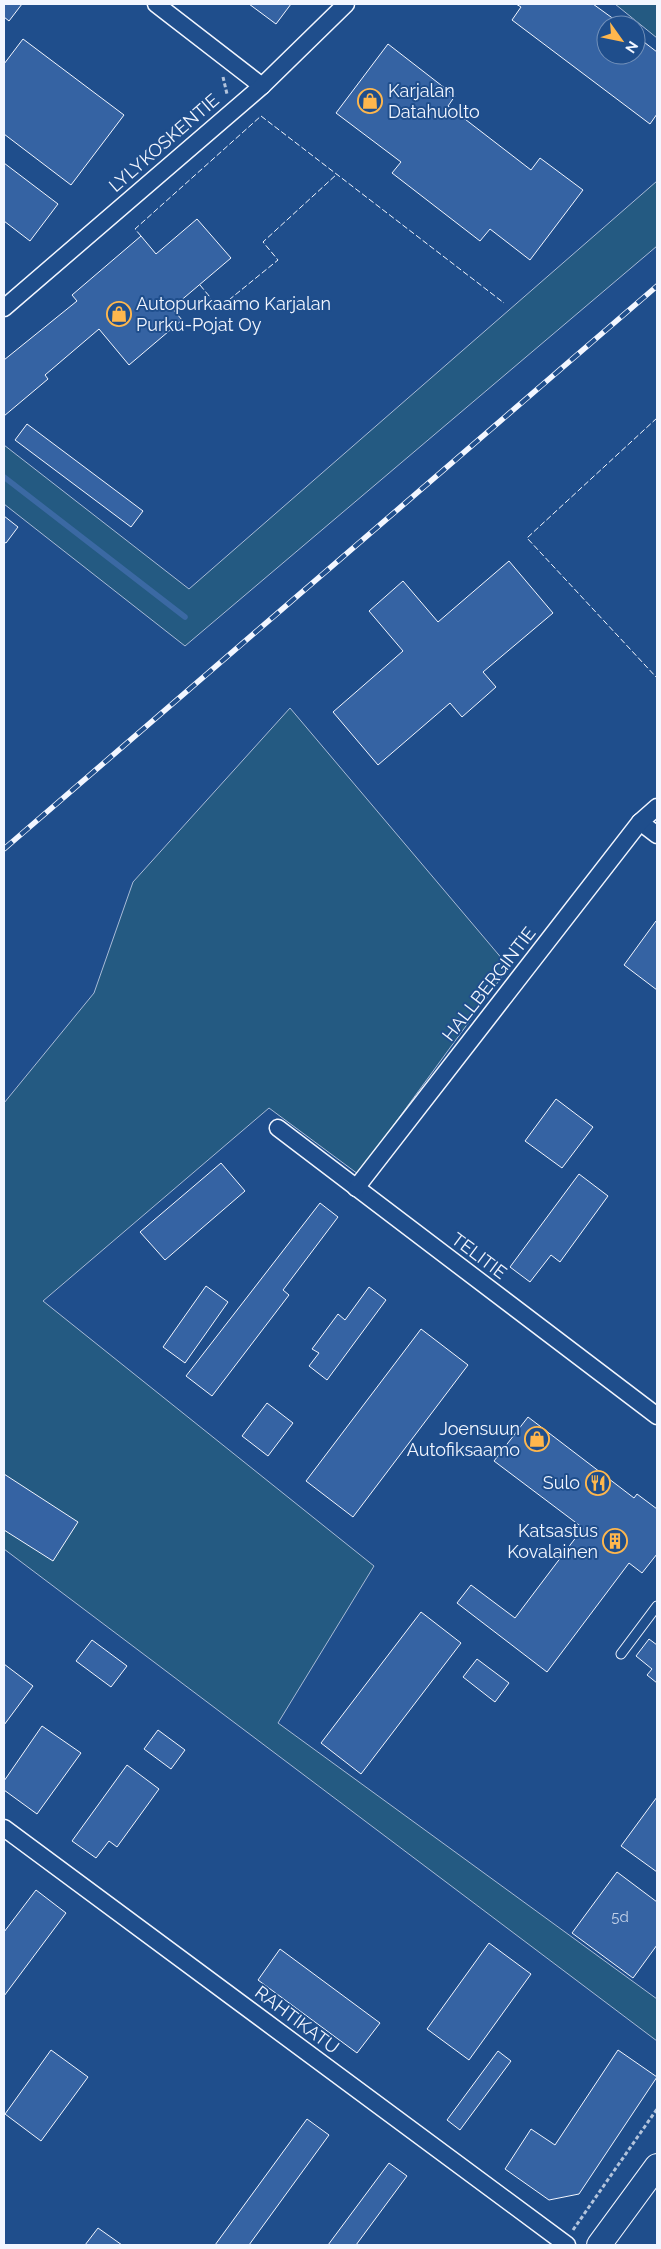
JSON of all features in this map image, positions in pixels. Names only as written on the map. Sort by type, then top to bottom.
[{"type":"main road","points":[[599,2245],[657,2166]]},
{"type":"street","points":[[156,4],[262,86]]},
{"type":"street","name":"LYLYKOSKENTIE","points":[[4,308],[262,86],[346,4]]},
{"type":"street","name":"HALLBERGINTIE","points":[[356,1188],[640,822],[657,807]]},
{"type":"street","points":[[640,822],[657,835]]},
{"type":"street","name":"TELITIE","points":[[278,1128],[657,1416]]},
{"type":"street","name":"RAHTIKATU","points":[[4,1828],[566,2244]]},
{"type":"lane","points":[[621,1654],[657,1606]]},
{"type":"path","points":[[566,2244],[657,2109]]},
{"type":"shaded area","points":[[615,4],[657,4],[657,38],[646,29],[646,15],[629,15]]},
{"type":"shaded area","points":[[657,181],[657,246],[185,646],[4,504],[4,445],[189,589]]},
{"type":"shaded area","points":[[290,708],[509,967],[358,1174],[269,1108],[43,1301],[374,1566],[278,1723],[657,1999],[657,2041],[4,1549],[4,1103],[94,993],[133,882]]},
{"type":"building","points":[[4,4],[22,4],[9,21],[4,17]]},
{"type":"building","points":[[249,4],[291,4],[276,24]]},
{"type":"building","points":[[516,4],[593,4],[608,15],[596,15],[596,65],[646,65],[646,44],[657,52],[657,114],[650,124],[512,20],[521,7]]},
{"type":"building","points":[[23,39],[124,115],[71,185],[4,134],[4,64]]},
{"type":"building","points":[[388,44],[455,96],[448,106],[531,170],[540,158],[583,190],[530,260],[490,229],[480,241],[392,173],[401,162],[336,113]]},
{"type":"building","points":[[4,163],[58,204],[30,241],[4,221]]},
{"type":"building","name":"Autopurkaamo Karjalan Purku-Pojat Oy","points":[[197,219],[231,258],[172,308],[182,320],[129,365],[99,329],[45,375],[48,379],[4,416],[4,360],[77,301],[72,295],[141,236],[156,254]]},
{"type":"building","points":[[27,424],[143,511],[131,527],[15,440]]},
{"type":"building","points":[[4,516],[18,527],[6,543],[4,542]]},
{"type":"building","points":[[509,561],[553,613],[483,672],[496,687],[462,717],[450,703],[378,765],[333,712],[403,651],[369,611],[403,581],[438,622]]},
{"type":"building","points":[[657,922],[657,990],[624,965]]},
{"type":"building","points":[[556,1099],[593,1127],[562,1168],[525,1141]]},
{"type":"building","points":[[221,1163],[245,1191],[165,1260],[140,1232]]},
{"type":"building","points":[[579,1174],[608,1196],[560,1262],[551,1255],[530,1282],[510,1267]]},
{"type":"building","points":[[320,1203],[338,1217],[283,1290],[289,1295],[212,1396],[186,1376]]},
{"type":"building","points":[[206,1286],[228,1302],[185,1363],[163,1347]]},
{"type":"building","points":[[369,1287],[386,1300],[327,1380],[309,1366],[319,1353],[312,1349],[338,1314],[345,1320]]},
{"type":"building","points":[[421,1329],[468,1365],[353,1517],[306,1481]]},
{"type":"building","points":[[267,1403],[293,1423],[268,1456],[242,1436]]},
{"type":"building","name":"Katsastus Kovalainen","points":[[528,1417],[634,1498],[637,1494],[657,1509],[657,1554],[642,1573],[629,1563],[547,1672],[457,1603],[471,1585],[515,1618],[583,1528],[494,1461]]},
{"type":"building","points":[[4,1474],[78,1522],[53,1561],[4,1530]]},
{"type":"building","points":[[421,1612],[461,1643],[361,1774],[321,1743]]},
{"type":"building","points":[[649,1639],[657,1645],[657,1683],[647,1675],[652,1669],[636,1656]]},
{"type":"building","points":[[92,1640],[127,1666],[111,1687],[76,1661]]},
{"type":"building","points":[[477,1659],[509,1683],[495,1702],[463,1677]]},
{"type":"building","points":[[4,1664],[33,1686],[4,1725]]},
{"type":"building","points":[[42,1726],[81,1753],[37,1814],[4,1790],[4,1781]]},
{"type":"building","points":[[158,1730],[185,1750],[171,1769],[144,1749]]},
{"type":"building","points":[[127,1765],[159,1789],[117,1847],[109,1841],[96,1858],[72,1841]]},
{"type":"building","points":[[657,1797],[657,1872],[621,1846]]},
{"type":"building","points":[[617,1872],[657,1902],[657,1945],[633,1978],[572,1933]]},
{"type":"building","points":[[36,1890],[66,1913],[4,1996],[4,1932]]},
{"type":"building","points":[[489,1943],[531,1974],[469,2060],[427,2029]]},
{"type":"building","points":[[280,1949],[380,2023],[357,2053],[258,1980]]},
{"type":"building","points":[[51,2050],[88,2077],[41,2141],[5,2114]]},
{"type":"building","points":[[618,2050],[657,2077],[579,2194],[549,2200],[505,2169],[531,2129],[555,2145]]},
{"type":"building","points":[[498,2051],[511,2061],[460,2130],[447,2120]]},
{"type":"building","points":[[307,2119],[329,2135],[249,2245],[215,2245]]},
{"type":"building","points":[[389,2163],[407,2176],[356,2245],[328,2245]]},
{"type":"building","points":[[98,2228],[122,2245],[85,2245]]},
{"type":"waterway","points":[[4,477],[185,617]]},
{"type":"railway","points":[[4,849],[657,286]]},
{"type":"fence","points":[[141,236],[135,229],[261,116],[504,303]]},
{"type":"fence","points":[[200,285],[219,308],[278,260],[263,242],[337,174]]},
{"type":"fence","points":[[657,418],[527,538],[657,678]]},
{"type":"place","name":"Karjalan Datahuolto","points":[[370,101]]},
{"type":"place","name":"Autopurkaamo Karjalan Purku-Pojat Oy","points":[[119,314]]},
{"type":"place","name":"Joensuun Autofiksaamo","points":[[537,1439]]},
{"type":"place","name":"Sulo","points":[[598,1483]]},
{"type":"place","name":"Katsastus Kovalainen","points":[[615,1541]]}]
